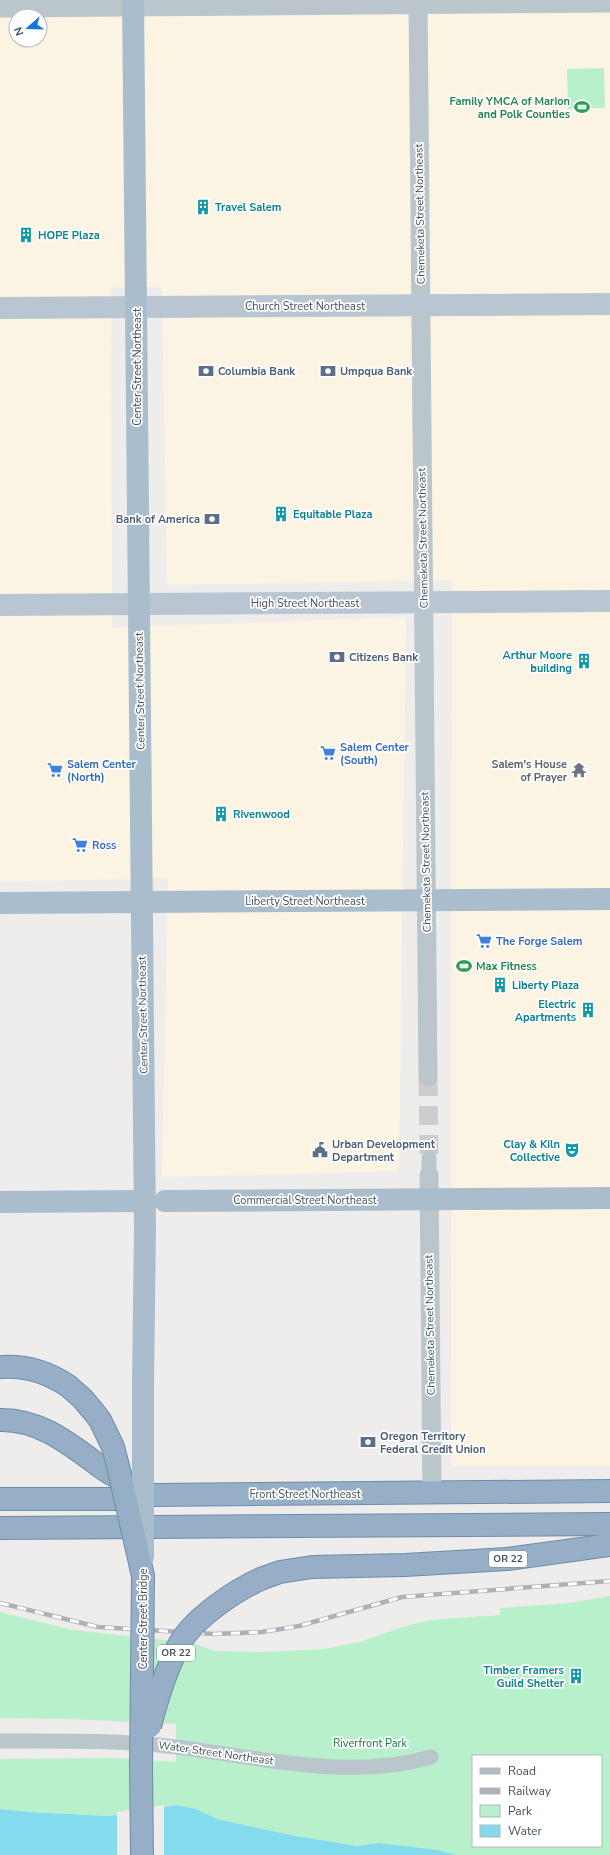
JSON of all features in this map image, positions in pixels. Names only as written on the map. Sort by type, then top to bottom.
[{"type":"highway","points":[[0,1367],[17,1367],[46,1374],[67,1386],[82,1398],[100,1420],[113,1447],[143,1576]]},
{"type":"highway","points":[[0,1420],[29,1424],[42,1428],[58,1437],[106,1470],[152,1495]]},
{"type":"highway","name":"Front Street Northeast","points":[[0,1499],[121,1498],[152,1495],[610,1491]]},
{"type":"highway","points":[[0,1528],[610,1524]]},
{"type":"highway","name":"OR 22","points":[[142,1765],[156,1702],[181,1642],[203,1617],[225,1599],[263,1578],[280,1572],[312,1567],[405,1565],[507,1559],[610,1544]]},
{"type":"highway","name":"Center Street Bridge","points":[[142,1855],[143,1576]]},
{"type":"main road","name":"Center Street Northeast","points":[[134,4],[142,902],[155,1201],[143,1383]]},
{"type":"main road","name":"Church Street Northeast","points":[[0,308],[610,304]]},
{"type":"main road","name":"High Street Northeast","points":[[0,605],[610,601]]},
{"type":"main road","name":"Liberty Street Northeast","points":[[0,903],[610,899]]},
{"type":"main road","name":"Commercial Street Northeast","points":[[0,1202],[610,1198]]},
{"type":"main road","name":"Center Street Bridge","points":[[143,1383],[143,1576]]},
{"type":"street","name":"Chemeketa Street Northeast","points":[[418,3],[428,1077]]},
{"type":"street","points":[[0,8],[134,4],[610,3]]},
{"type":"street","name":"Chemeketa Street Northeast","points":[[429,1166],[432,1493]]},
{"type":"street","name":"Water Street Northeast","points":[[0,1741],[124,1742],[175,1747],[272,1761],[341,1766],[388,1766],[408,1764],[431,1757]]},
{"type":"shaded area","points":[[0,0],[610,0],[610,1466],[451,1466],[452,580],[167,585],[162,287],[111,287],[112,628],[406,617],[399,1171],[162,1177],[168,878],[0,882]]},
{"type":"green space","points":[[604,68],[605,108],[568,109],[567,69]]},
{"type":"green space","name":"Riverfront Park","points":[[610,1596],[610,1855],[457,1855],[438,1850],[379,1843],[357,1846],[295,1836],[216,1819],[196,1809],[177,1805],[108,1816],[0,1809],[0,1759],[113,1758],[176,1762],[176,1724],[70,1719],[0,1718],[0,1612],[73,1630],[193,1643],[215,1651],[265,1652],[324,1649],[360,1642],[406,1626],[430,1620],[500,1615],[500,1608],[569,1603]]},
{"type":"water","points":[[177,1805],[196,1809],[217,1819],[295,1836],[357,1846],[379,1843],[438,1850],[457,1855],[0,1855],[0,1809],[108,1816]]},
{"type":"pier","points":[[164,1805],[164,1855],[117,1855],[117,1812]]},
{"type":"tunnel","points":[[428,1077],[429,1158]]},
{"type":"railway","points":[[0,1603],[98,1627],[214,1634],[262,1632],[299,1626],[402,1597],[610,1581]]},
{"type":"place","name":"Family YMCA of Marion and Polk Counties","points":[[582,107]]},
{"type":"place","name":"Travel Salem","points":[[203,207]]},
{"type":"place","name":"HOPE Plaza","points":[[26,235]]},
{"type":"place","name":"Columbia Bank","points":[[206,371]]},
{"type":"place","name":"Umpqua Bank","points":[[328,371]]},
{"type":"place","name":"Equitable Plaza","points":[[281,514]]},
{"type":"place","name":"Bank of America","points":[[212,519]]},
{"type":"place","name":"Citizens Bank","points":[[337,657]]},
{"type":"place","name":"Arthur Moore building","points":[[584,661]]},
{"type":"place","name":"Salem Center (South)","points":[[328,753]]},
{"type":"place","name":"Salem Center (North)","points":[[55,770]]},
{"type":"place","name":"Salem's House of Prayer","points":[[579,770]]},
{"type":"place","name":"Rivenwood","points":[[221,814]]},
{"type":"place","name":"Ross","points":[[80,845]]},
{"type":"place","name":"The Forge Salem","points":[[484,941]]},
{"type":"place","name":"Max Fitness","points":[[464,966]]},
{"type":"place","name":"Liberty Plaza","points":[[500,985]]},
{"type":"place","name":"Electric Apartments","points":[[588,1010]]},
{"type":"place","name":"Urban Development Department","points":[[320,1150]]},
{"type":"place","name":"Clay & Kiln Collective","points":[[572,1150]]},
{"type":"place","name":"Oregon Territory Federal Credit Union","points":[[368,1442]]},
{"type":"place","name":"Timber Framers Guild Shelter","points":[[576,1676]]}]
